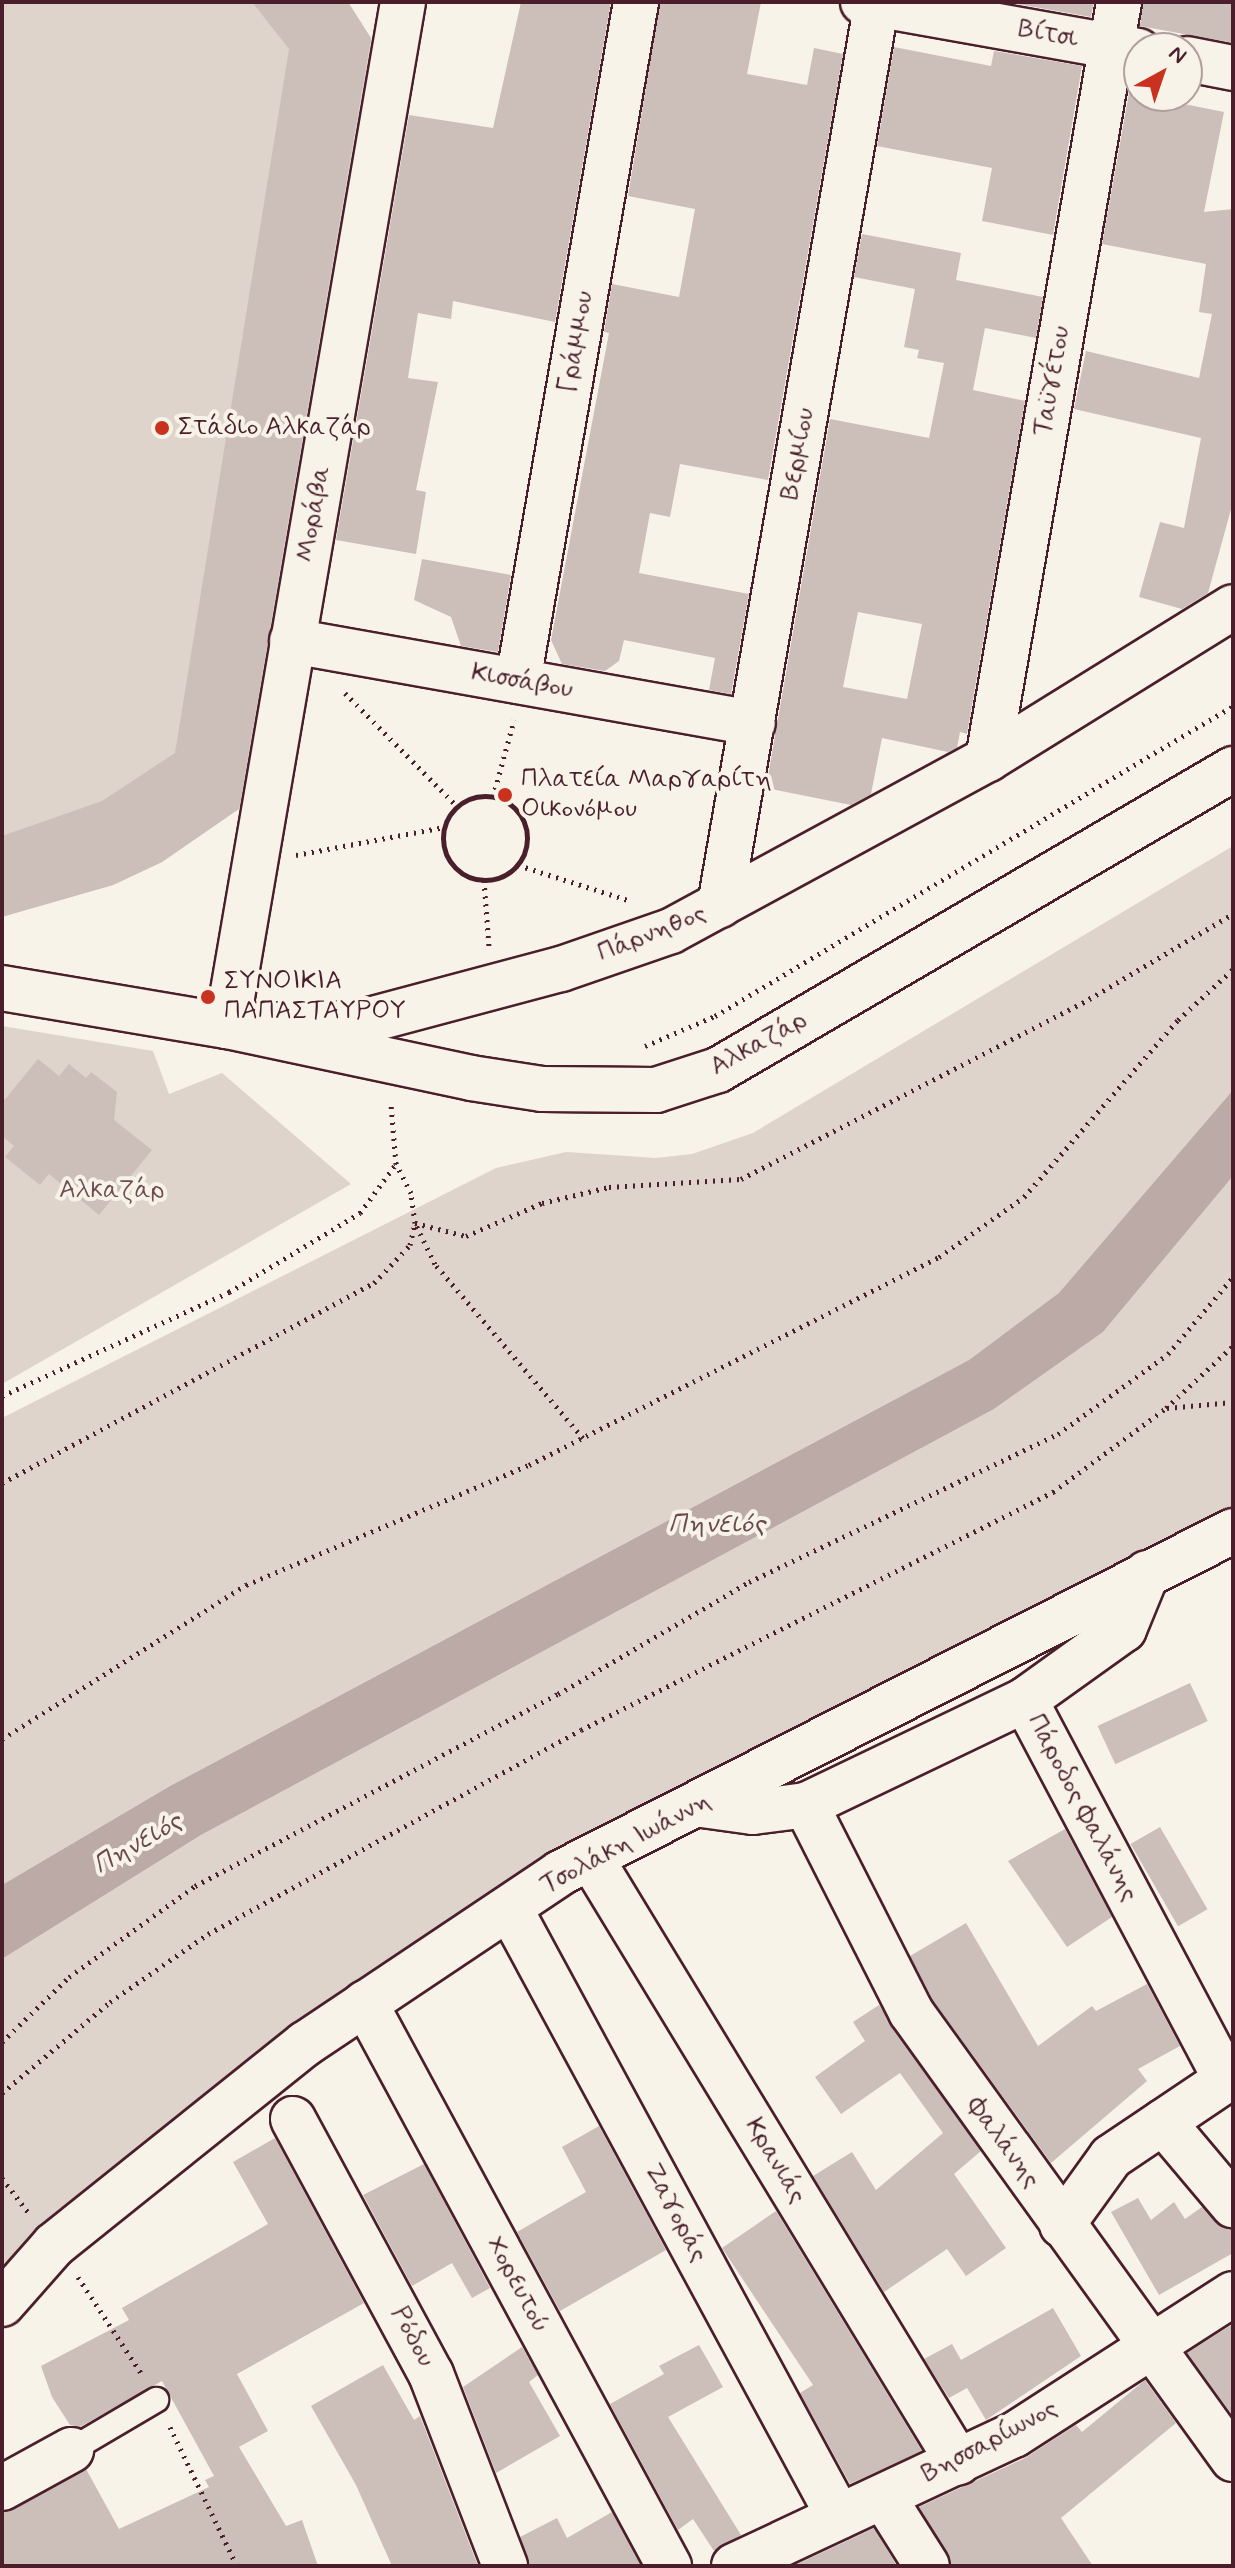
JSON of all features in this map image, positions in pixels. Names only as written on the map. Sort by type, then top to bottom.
[{"type":"street","name":"Μοράβα","points":[[227,1026],[403,2]]},
{"type":"street","name":"Γράμμου","points":[[517,696],[636,2]]},
{"type":"street","name":"Ταϋγέτου","points":[[1119,2],[1123,33]]},
{"type":"street","name":"Βίτσι","points":[[872,3],[1123,48]]},
{"type":"street","name":"Βερμίου","points":[[720,905],[872,3]]},
{"type":"street","name":"Ταϋγέτου","points":[[988,759],[1123,58]]},
{"type":"street","points":[[1203,62],[1233,68]]},
{"type":"street","name":"Πάρνηθος","points":[[2,988],[227,1026],[354,1024],[427,1007],[657,936],[988,759],[1233,607]]},
{"type":"street","name":"Κισσάβου","points":[[292,641],[517,696],[753,723]]},
{"type":"street","name":"Αλκαζάρ","points":[[227,1026],[542,1089],[656,1090],[718,1070],[1233,769]]},
{"type":"street","name":"Τσολάκη Ιωάννη","points":[[2,2304],[54,2245],[365,2003],[560,1873],[702,1805],[1233,1531]]},
{"type":"street","name":"Πάροδος Φαλάνης","points":[[1062,2225],[1111,2157],[1229,2077],[1025,1700],[1124,1629],[1147,1573]]},
{"type":"street","points":[[702,1805],[753,1812],[806,1805],[1025,1700]]},
{"type":"street","name":"Φαλάνης","points":[[806,1805],[911,2012],[1233,2459]]},
{"type":"street","name":"Κρανιάς","points":[[592,1860],[958,2462]]},
{"type":"street","name":"Ζαγοράς","points":[[510,1909],[839,2517]]},
{"type":"street","name":"Χορευτού","points":[[365,2003],[669,2566]]},
{"type":"street","name":"Ρόδου","points":[[293,2119],[431,2374],[505,2566]]},
{"type":"street","points":[[1163,2122],[1233,2205]]},
{"type":"street","name":"Βησσαρίωνος","points":[[734,2566],[1014,2435],[1150,2345],[1232,2297]]},
{"type":"street","points":[[2,2488],[71,2450]]},
{"type":"street","points":[[884,2498],[927,2566]]},
{"type":"lane","points":[[71,2450],[156,2400]]},
{"type":"path","points":[[342,690],[457,806]]},
{"type":"path","points":[[493,797],[517,696]]},
{"type":"path","points":[[638,1048],[715,1016],[1233,706]]},
{"type":"path","points":[[493,797],[521,816],[525,850],[518,865],[484,880],[451,864],[444,827],[457,806],[493,797]]},
{"type":"path","points":[[290,856],[444,827]]},
{"type":"path","points":[[518,865],[635,902]]},
{"type":"path","points":[[484,880],[490,952]]},
{"type":"path","points":[[415,1223],[466,1236],[542,1203],[609,1187],[741,1179],[1089,999],[1233,914]]},
{"type":"path","points":[[2,1739],[246,1585],[418,1517],[583,1438],[939,1257],[1024,1197],[1178,1020],[1233,969]]},
{"type":"path","points":[[389,1095],[396,1164],[411,1193],[415,1223],[435,1264],[583,1438]]},
{"type":"path","points":[[2,1396],[229,1292],[360,1213],[396,1164]]},
{"type":"path","points":[[2,1483],[374,1283],[410,1245],[415,1223]]},
{"type":"path","points":[[2,2042],[69,1977],[195,1886],[558,1694],[749,1582],[1058,1434],[1168,1354],[1233,1277]]},
{"type":"path","points":[[2,2093],[110,2002],[208,1934],[581,1730],[1053,1492],[1166,1408],[1233,1346]]},
{"type":"path","points":[[1166,1408],[1233,1402]]},
{"type":"green space","name":"Στάδιο Αλκαζάρ","points":[[2,2],[348,2],[386,63],[251,800],[162,862],[113,885],[2,916]]},
{"type":"green space","points":[[1233,846],[1233,1090],[1059,1294],[969,1360],[170,1786],[2,1885],[2,1418],[496,1168],[566,1152],[656,1158],[692,1154],[753,1133]]},
{"type":"green space","name":"Αλκαζάρ","points":[[2,1026],[153,1051],[169,1094],[222,1073],[351,1184],[2,1384]]},
{"type":"green space","points":[[1233,1176],[1233,1508],[611,1833],[2,2268],[2,1959],[201,1835],[994,1409],[1103,1332]]},
{"type":"water","name":"Πηνειός","points":[[1233,1090],[1233,1176],[1103,1332],[994,1409],[201,1835],[2,1959],[2,1885],[170,1786],[969,1360],[1059,1293]]},
{"type":"building","name":"Στάδιο Αλκαζάρ","points":[[252,2],[348,2],[371,38],[239,809],[162,862],[113,885],[2,917],[2,836],[102,801],[175,753],[289,49]]},
{"type":"building","points":[[521,2],[611,2],[555,322],[453,301],[451,319],[418,313],[408,378],[438,382],[416,490],[426,492],[416,554],[336,540],[409,115],[493,128]]},
{"type":"building","points":[[660,2],[761,2],[747,74],[807,85],[814,48],[843,54],[768,480],[680,464],[670,517],[650,513],[639,573],[749,594],[731,694],[709,690],[715,658],[624,640],[619,661],[605,671],[562,664],[551,640],[609,333],[604,332],[612,284],[679,297],[695,209],[628,196]]},
{"type":"building","points":[[1006,2],[1094,2],[1091,17]]},
{"type":"building","points":[[1143,2],[1233,2],[1233,43],[1203,38],[1203,32],[1173,32],[1140,26]]},
{"type":"building","points":[[894,47],[991,66],[994,51],[1082,66],[1053,235],[982,221],[992,168],[877,146]]},
{"type":"building","points":[[1203,108],[1224,112],[1204,212],[1233,209],[1233,502],[1208,593],[1182,609],[1139,597],[1160,522],[1184,528],[1201,438],[1074,409],[1086,351],[1199,378],[1212,314],[1199,312],[1206,264],[1102,244],[1126,112],[1203,112]]},
{"type":"building","points":[[862,234],[961,253],[956,280],[1043,297],[1036,338],[985,328],[973,390],[1025,401],[967,734],[960,732],[957,748],[948,752],[882,738],[871,794],[851,805],[766,788],[830,419],[929,438],[944,363],[917,358],[919,350],[904,347],[915,289],[854,277]],"holes":[[[858,612],[922,624],[907,699],[843,687]]]},
{"type":"building","points":[[422,559],[511,575],[498,652],[461,646],[451,617],[414,600]]},
{"type":"building","points":[[38,1059],[59,1076],[69,1064],[86,1078],[91,1072],[117,1092],[114,1120],[152,1150],[99,1215],[49,1174],[40,1185],[5,1157],[14,1146],[2,1136],[2,1103]]},
{"type":"building","points":[[1190,1683],[1208,1721],[1115,1764],[1098,1726]]},
{"type":"building","points":[[1160,1827],[1208,1909],[1178,1926],[1131,1844]]},
{"type":"building","points":[[1065,1829],[1112,1917],[1067,1947],[1008,1861]]},
{"type":"building","points":[[966,1923],[1038,2046],[1092,2006],[1096,2011],[1147,1984],[1180,2046],[1138,2069],[1147,2081],[1051,2163],[932,1999],[910,1956]]},
{"type":"building","points":[[879,2005],[981,2151],[954,2174],[1006,2248],[966,2276],[947,2249],[884,2292],[813,2176],[852,2152],[876,2190],[943,2133],[900,2073],[841,2114],[815,2077],[865,2041],[853,2022]]},
{"type":"building","points":[[599,2126],[666,2250],[560,2311],[517,2232],[586,2192],[562,2147]]},
{"type":"building","points":[[275,2138],[364,2303],[237,2374],[268,2431],[239,2447],[286,2526],[302,2520],[318,2566],[2,2566],[2,2513],[86,2469],[119,2529],[209,2487],[205,2480],[214,2476],[162,2381],[80,2427],[70,2425],[52,2397],[41,2366],[129,2320],[122,2308],[268,2224],[233,2162]]},
{"type":"building","points":[[424,2164],[490,2288],[472,2298],[452,2263],[412,2286],[363,2195]]},
{"type":"building","points":[[1138,2198],[1151,2220],[1174,2202],[1185,2219],[1202,2207],[1233,2229],[1233,2253],[1159,2295],[1111,2212]]},
{"type":"building","points":[[776,2211],[922,2451],[850,2484],[800,2393],[813,2385],[722,2248]]},
{"type":"building","points":[[1053,2308],[1081,2356],[986,2420],[967,2388],[949,2398],[924,2359],[952,2344],[961,2360]]},
{"type":"building","points":[[1233,2324],[1233,2416],[1187,2353]]},
{"type":"building","points":[[699,2345],[723,2387],[668,2417],[741,2535],[714,2551],[693,2519],[678,2530],[610,2404],[664,2374],[659,2366]]},
{"type":"building","points":[[522,2347],[538,2375],[529,2382],[560,2436],[496,2473],[463,2387]]},
{"type":"building","points":[[383,2365],[414,2420],[420,2416],[478,2566],[392,2566],[356,2485],[311,2406]]},
{"type":"building","points":[[1145,2380],[1176,2423],[1061,2518],[1093,2566],[952,2566],[919,2507],[1025,2458],[1076,2425],[1082,2432]]},
{"type":"building","points":[[612,2512],[641,2566],[529,2566],[520,2537],[557,2518],[567,2538]]},
{"type":"building","points":[[874,2528],[897,2566],[793,2566],[851,2539]]},
{"type":"place","name":"Στάδιο Αλκαζάρ","points":[[162,428]]},
{"type":"place","name":"Πλατεία Μαργαρίτη Οικονόμου","points":[[505,795]]},
{"type":"place","name":"ΣΥΝΟΙΚΙΑ ΠΑΠΑΣΤΑΥΡΟΥ","points":[[208,997]]}]
